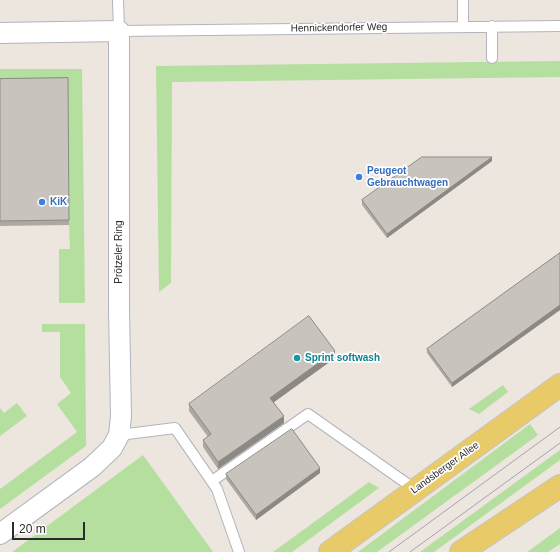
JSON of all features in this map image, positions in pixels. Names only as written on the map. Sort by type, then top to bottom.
[{"type":"main road","name":"Landsberger Allee","points":[[330,552],[560,385]]},
{"type":"main road","points":[[461,552],[560,486]]},
{"type":"street","points":[[0,33],[119,31]]},
{"type":"street","name":"Prötzeler Ring","points":[[119,31],[120,435]]},
{"type":"street","points":[[0,534],[92,467],[112,448],[120,435]]},
{"type":"lane","points":[[118,0],[119,31]]},
{"type":"lane","points":[[463,0],[463,26]]},
{"type":"lane","points":[[492,26],[492,58]]},
{"type":"lane","name":"Hennickendorfer Weg","points":[[119,31],[560,26]]},
{"type":"lane","points":[[212,481],[308,414],[416,490]]},
{"type":"lane","points":[[120,435],[175,428],[218,489],[239,552]]},
{"type":"green space","points":[[560,61],[560,77],[172,82],[171,283],[159,292],[156,66]]},
{"type":"green space","points":[[0,69],[82,69],[85,303],[59,303],[59,249],[70,249],[69,225],[0,84]]},
{"type":"green space","points":[[42,324],[85,324],[86,446],[0,509],[0,489],[77,432],[57,404],[71,393],[60,377],[60,332],[42,332]]},
{"type":"green space","points":[[503,385],[508,392],[479,414],[469,409]]},
{"type":"green space","points":[[17,403],[27,416],[0,436],[0,408],[4,413]]},
{"type":"green space","points":[[530,424],[538,435],[377,552],[358,552]]},
{"type":"green space","points":[[560,450],[560,460],[434,552],[420,552]]},
{"type":"green space","points":[[143,455],[213,552],[12,552]]},
{"type":"green space","points":[[369,482],[379,488],[292,552],[273,552]]},
{"type":"green space","points":[[560,528],[560,544],[548,552],[527,552]]},
{"type":"building","points":[[68,78],[69,220],[0,221],[0,79]]},
{"type":"building","points":[[422,157],[492,157],[387,234],[362,200]]},
{"type":"building","points":[[560,253],[560,305],[452,383],[427,349]]},
{"type":"building","points":[[309,316],[335,351],[270,398],[284,416],[218,462],[203,440],[211,434],[189,404]]},
{"type":"building","points":[[292,429],[320,468],[256,515],[226,474]]},
{"type":"tram line","points":[[389,552],[560,427]]},
{"type":"tram line","points":[[410,552],[560,443]]},
{"type":"place","name":"Peugeot Gebrauchtwagen","points":[[359,177]]},
{"type":"place","name":"KiK","points":[[42,202]]},
{"type":"place","name":"Sprint softwash","points":[[297,358]]}]
